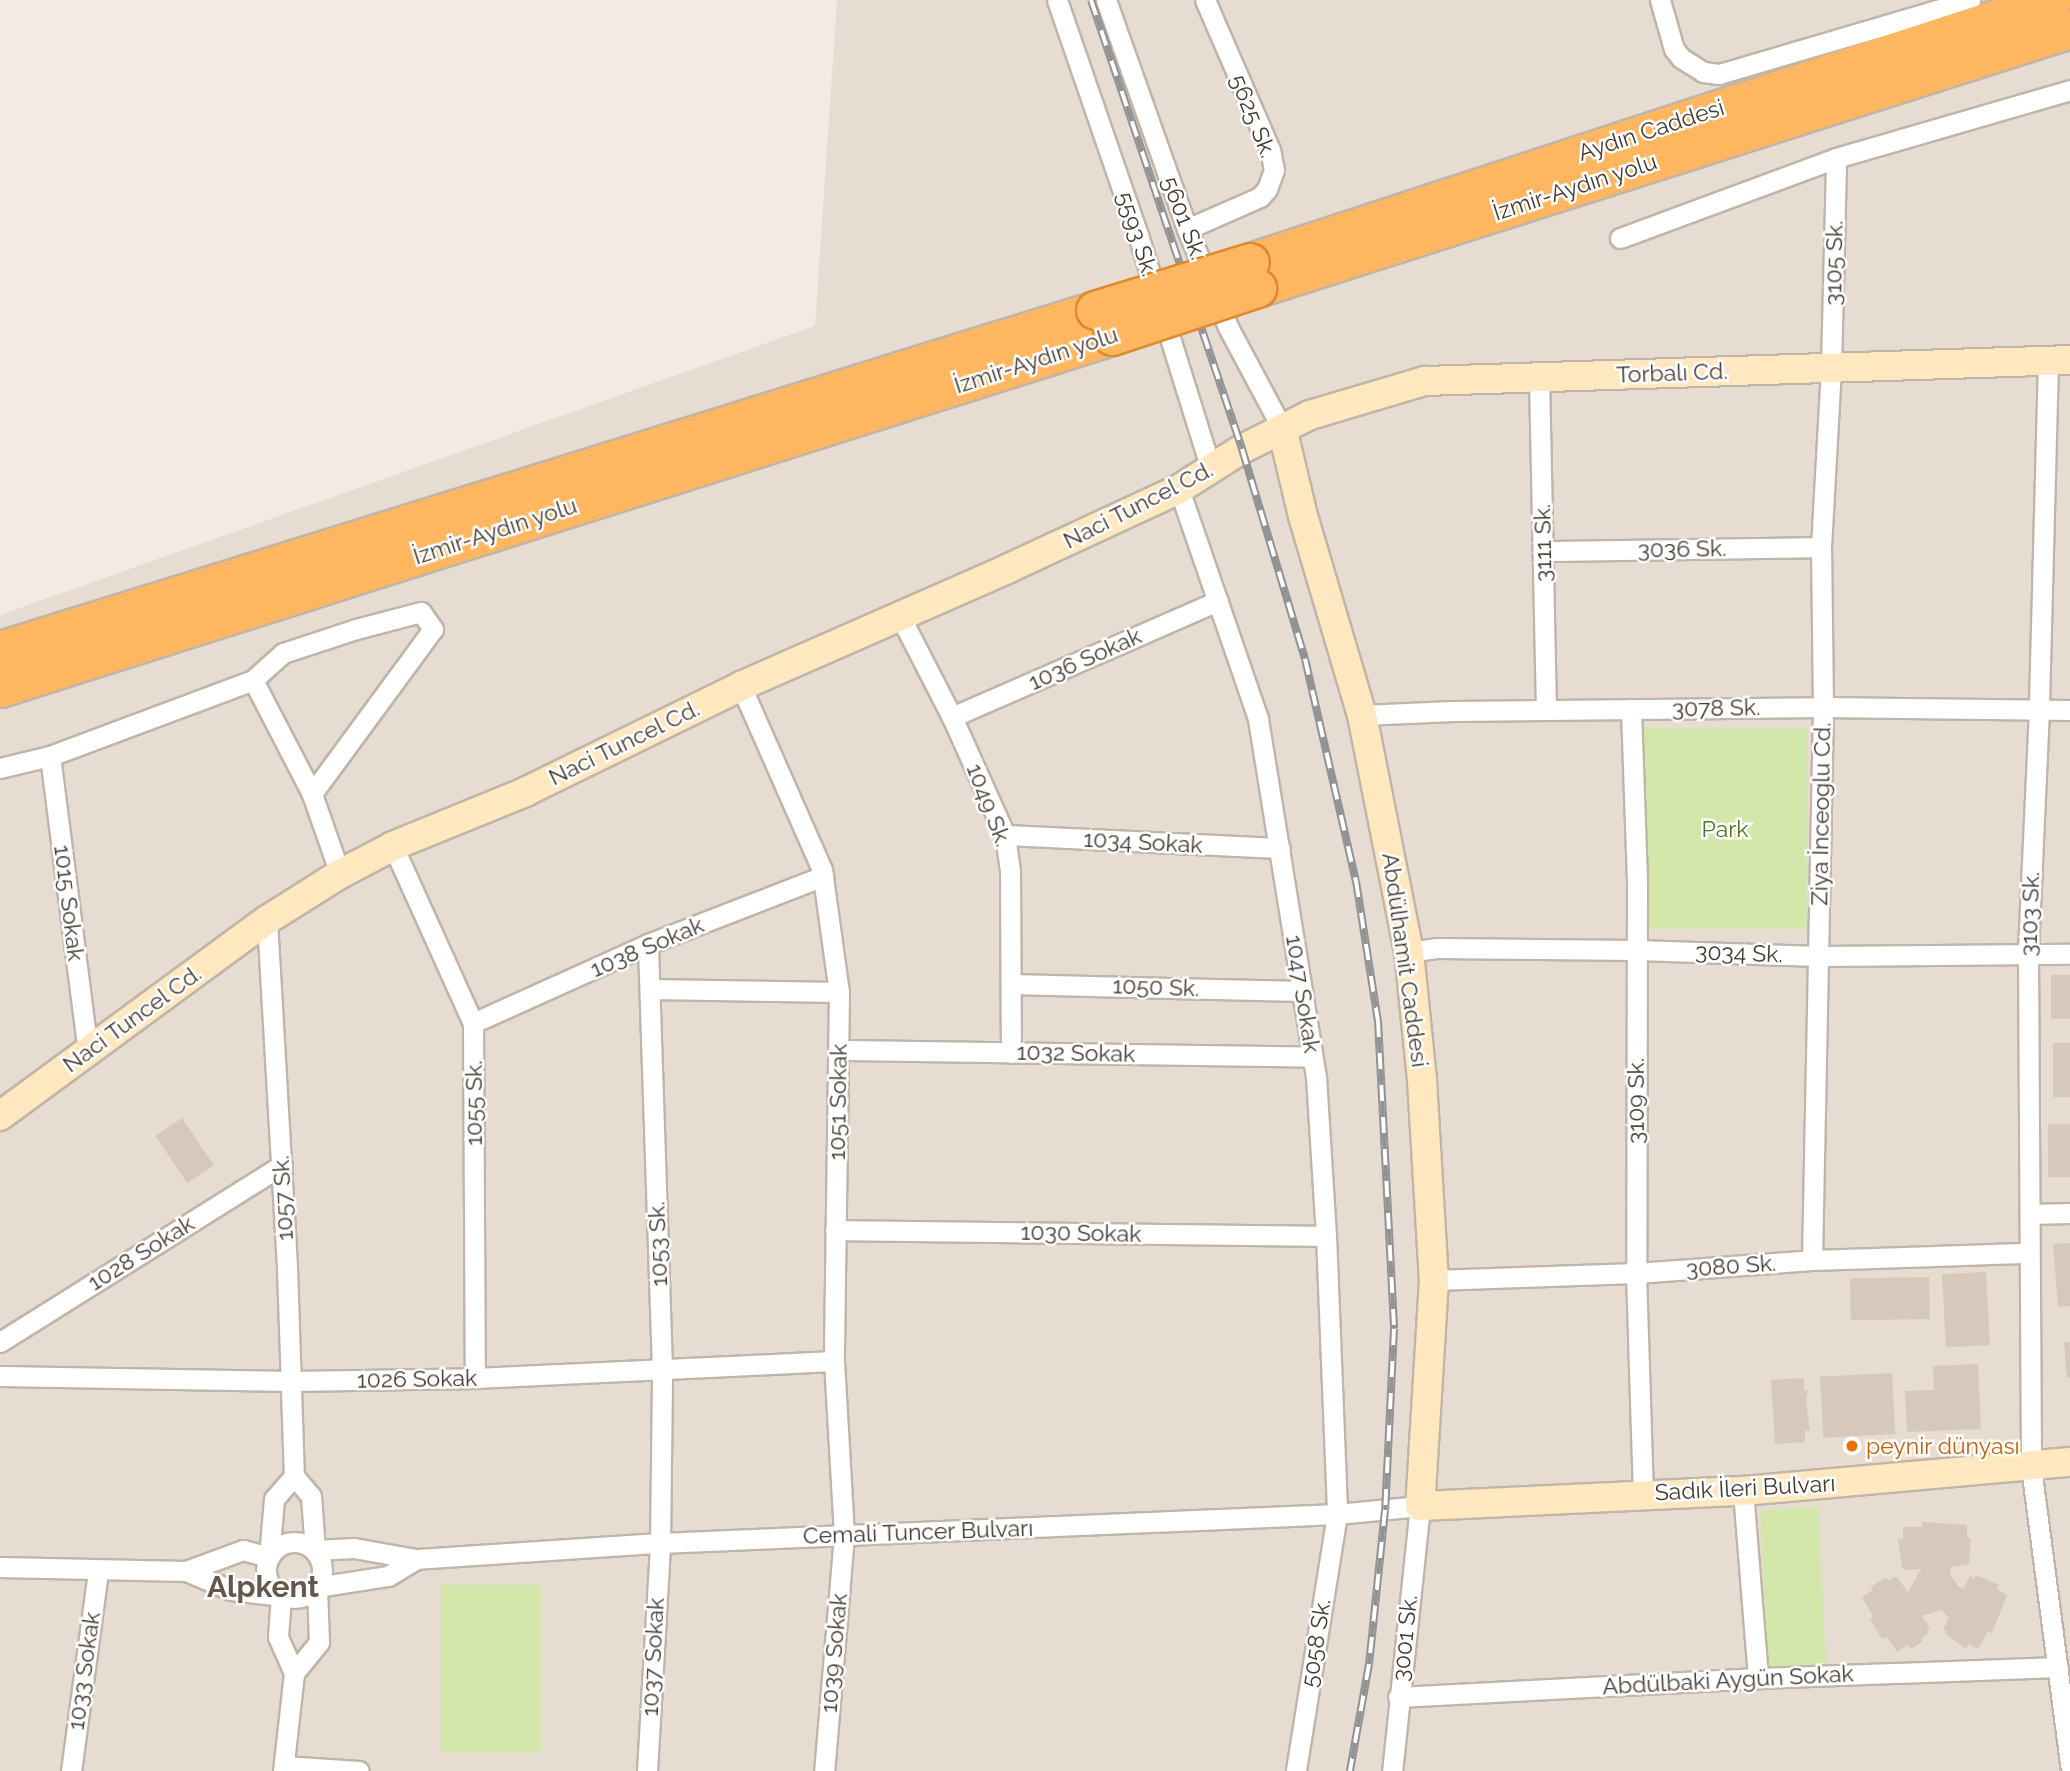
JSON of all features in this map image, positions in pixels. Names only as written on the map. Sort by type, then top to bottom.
[{"type":"highway","name":"Aydın Caddesi","points":[[1254,275],[2052,0]]},
{"type":"highway","name":"İzmir-Aydın yolu","points":[[0,688],[1254,275],[2070,29]]},
{"type":"highway","name":"İzmir-Aydın yolu","points":[[0,650],[1104,323]]},
{"type":"main road","name":"Torbalı Cd.","points":[[1282,428],[1310,415],[1424,381],[2059,360]]},
{"type":"main road","name":"Naci Tuncel Cd.","points":[[0,1116],[267,920],[340,874],[393,846],[525,792],[741,686],[1179,489],[1282,428]]},
{"type":"main road","name":"Abdülhamit Caddesi","points":[[1282,428],[1303,516],[1362,715],[1409,953],[1422,1080],[1434,1280],[1420,1506]]},
{"type":"main road","name":"Sadık İleri Bulvarı","points":[[1420,1506],[1643,1493],[1743,1491],[2070,1462]]},
{"type":"street","name":"5593 Sk.","points":[[1057,0],[1138,235],[1211,469]]},
{"type":"street","name":"5601 Sk.","points":[[1106,0],[1187,229],[1228,327],[1282,428]]},
{"type":"street","name":"5625 Sk.","points":[[1187,229],[1260,197],[1267,189],[1274,170],[1270,150],[1205,0]]},
{"type":"street","points":[[1660,0],[1674,49],[1681,58],[1703,72],[1719,74],[1967,0]]},
{"type":"street","points":[[1620,238],[1836,158],[2070,90]]},
{"type":"street","name":"3105 Sk.","points":[[1832,368],[1836,158]]},
{"type":"street","name":"3103 Sk.","points":[[2059,360],[2028,955],[2028,1253],[2031,1467],[2070,1765]]},
{"type":"street","name":"Ziya İnceoglu Cd.","points":[[1812,1260],[1823,707],[1821,547],[1832,368]]},
{"type":"street","name":"3111 Sk.","points":[[1539,377],[1546,710]]},
{"type":"street","name":"1047 Sokak","points":[[1179,489],[1258,719],[1302,991],[1312,1057],[1326,1236],[1336,1514]]},
{"type":"street","name":"3036 Sk.","points":[[1543,551],[1821,547]]},
{"type":"street","name":"1036 Sokak","points":[[953,717],[1218,601]]},
{"type":"street","points":[[0,768],[50,755],[253,680],[283,653],[356,629],[421,612],[433,629],[312,794]]},
{"type":"street","name":"1049 Sk.","points":[[900,615],[953,717],[1005,835],[1010,871],[1011,1052]]},
{"type":"street","points":[[253,680],[312,794],[340,874]]},
{"type":"street","name":"1051 Sokak","points":[[741,686],[823,876],[839,992],[834,1361],[844,1535]]},
{"type":"street","name":"3078 Sk.","points":[[1362,715],[1823,707],[2070,710]]},
{"type":"street","name":"3109 Sk.","points":[[1631,709],[1636,950],[1636,1273],[1643,1493]]},
{"type":"street","name":"1015 Sokak","points":[[50,755],[88,1051]]},
{"type":"street","name":"1034 Sokak","points":[[1005,835],[1280,848]]},
{"type":"street","name":"1055 Sk.","points":[[393,846],[473,1023],[475,1378]]},
{"type":"street","name":"1038 Sokak","points":[[473,1023],[648,944],[823,876]]},
{"type":"street","name":"1057 Sk.","points":[[267,920],[282,1165],[294,1476]]},
{"type":"street","name":"1053 Sk.","points":[[648,944],[662,1369],[660,1543]]},
{"type":"street","name":"3034 Sk.","points":[[1409,953],[1438,948],[1636,950],[1819,956],[2070,954]]},
{"type":"street","name":"1050 Sk.","points":[[1011,984],[1302,991]]},
{"type":"street","points":[[650,989],[839,992]]},
{"type":"street","name":"1032 Sokak","points":[[839,1050],[1312,1057]]},
{"type":"street","name":"1028 Sokak","points":[[0,1342],[282,1165]]},
{"type":"street","points":[[2030,1214],[2070,1213]]},
{"type":"street","name":"1030 Sokak","points":[[835,1230],[1326,1236]]},
{"type":"street","name":"3080 Sk.","points":[[1434,1280],[1636,1273],[1812,1260],[2028,1253]]},
{"type":"street","name":"1026 Sokak","points":[[0,1376],[292,1381],[475,1378],[834,1361]]},
{"type":"street","points":[[269,1557],[274,1499],[294,1476],[311,1496],[315,1550],[323,1569],[317,1587],[319,1642],[295,1673],[284,1768],[359,1771]]},
{"type":"street","points":[[1743,1491],[1758,1678]]},
{"type":"street","name":"Cemali Tuncer Bulvarı","points":[[416,1559],[660,1543],[1336,1514],[1420,1506]]},
{"type":"street","name":"3001 Sk.","points":[[1392,1771],[1420,1506]]},
{"type":"street","name":"5058 Sk.","points":[[1296,1771],[1336,1514]]},
{"type":"street","name":"1039 Sokak","points":[[824,1771],[844,1535]]},
{"type":"street","points":[[295,1673],[278,1637],[281,1596],[268,1583],[266,1565],[274,1549],[290,1542],[299,1542],[315,1550],[354,1548],[416,1559]]},
{"type":"street","name":"1037 Sokak","points":[[647,1771],[660,1543]]},
{"type":"street","points":[[0,1567],[186,1571],[243,1550],[269,1557]]},
{"type":"street","points":[[186,1571],[231,1590],[301,1598],[317,1587],[388,1576],[416,1559]]},
{"type":"street","name":"1033 Sokak","points":[[71,1771],[98,1571]]},
{"type":"street","name":"Abdülbaki Aygün Sokak","points":[[1398,1697],[1758,1678],[2058,1667]]},
{"type":"shaded area","points":[[837,0],[2070,0],[2070,1771],[0,1771],[0,615],[815,326]]},
{"type":"green space","name":"Park","points":[[1644,728],[1807,728],[1807,929],[1644,929]]},
{"type":"green space","points":[[1818,1507],[1826,1665],[1768,1668],[1760,1510]]},
{"type":"green space","points":[[441,1585],[541,1585],[541,1753],[441,1753]]},
{"type":"building","points":[[2051,975],[2070,975],[2070,1019],[2051,1019]]},
{"type":"building","points":[[2053,1043],[2070,1043],[2070,1097],[2053,1097]]},
{"type":"building","points":[[182,1118],[214,1165],[187,1183],[155,1136]]},
{"type":"building","points":[[2048,1124],[2070,1124],[2070,1177],[2048,1177]]},
{"type":"building","points":[[2070,1243],[2070,1306],[2058,1307],[2053,1244]]},
{"type":"building","points":[[1986,1272],[1990,1345],[1946,1347],[1942,1274]]},
{"type":"building","points":[[1929,1277],[1930,1319],[1851,1320],[1850,1278]]},
{"type":"building","points":[[2064,1342],[2070,1342],[2070,1378],[2067,1378]]},
{"type":"building","points":[[1978,1364],[1981,1429],[1907,1432],[1905,1391],[1934,1390],[1933,1366]]},
{"type":"building","points":[[1892,1373],[1895,1434],[1823,1438],[1820,1377]]},
{"type":"building","points":[[1804,1378],[1804,1390],[1808,1391],[1806,1402],[1810,1430],[1805,1431],[1805,1442],[1775,1444],[1771,1380]]},
{"type":"building","points":[[1922,1522],[1967,1525],[1967,1538],[1971,1538],[1969,1564],[1951,1567],[1950,1573],[1963,1589],[1970,1576],[1974,1579],[1976,1575],[1999,1585],[1997,1589],[2007,1595],[1992,1633],[1988,1631],[1978,1649],[1968,1644],[1966,1649],[1945,1634],[1947,1631],[1943,1629],[1949,1618],[1941,1610],[1922,1616],[1930,1628],[1927,1630],[1929,1633],[1921,1638],[1923,1641],[1911,1649],[1908,1645],[1897,1652],[1887,1637],[1882,1639],[1870,1619],[1873,1616],[1862,1597],[1873,1590],[1871,1587],[1886,1577],[1889,1581],[1896,1576],[1908,1592],[1921,1569],[1906,1570],[1902,1567],[1898,1539],[1903,1539],[1903,1527],[1922,1527]]},
{"type":"railway","points":[[1091,0],[1242,449],[1305,659],[1356,881],[1378,1021],[1394,1329],[1385,1510],[1369,1664],[1350,1771]]},
{"type":"place","name":"peynir dünyası","points":[[1852,1446]]},
{"type":"district","name":"Alpkent","points":[[263,1587]]}]
